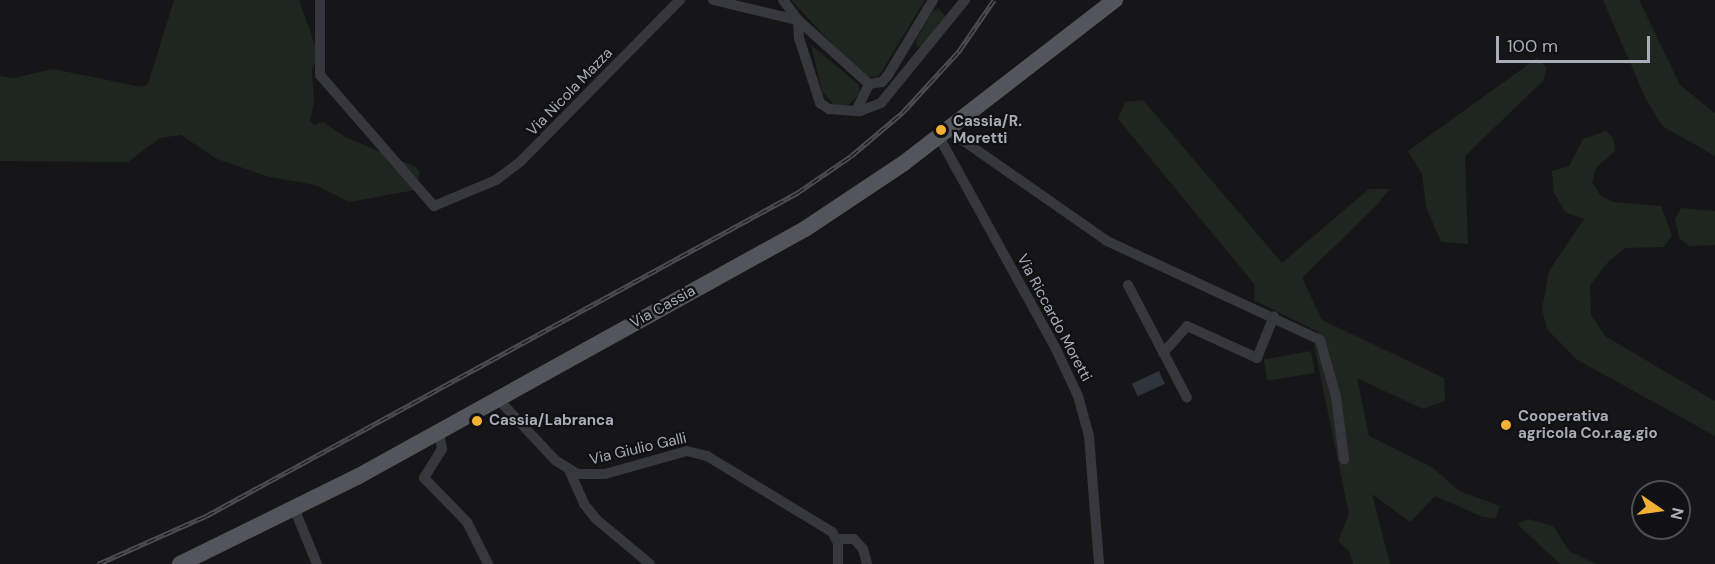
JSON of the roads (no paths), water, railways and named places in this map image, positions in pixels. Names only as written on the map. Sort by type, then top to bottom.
[{"type":"main road","name":"Via Cassia","points":[[180,564],[294,508],[439,432],[805,229],[870,188],[944,134],[1115,0]]},
{"type":"street","name":"Via Nicola Mazza","points":[[320,0],[320,75],[434,206],[471,193],[496,180],[540,145],[680,0]]},
{"type":"street","points":[[713,0],[798,20]]},
{"type":"street","points":[[783,0],[798,20],[869,84]]},
{"type":"street","points":[[869,84],[882,82],[933,0]]},
{"type":"street","points":[[798,20],[799,38],[820,103],[829,109],[856,111],[881,103],[920,57],[960,2]]},
{"type":"street","points":[[907,45],[920,57]]},
{"type":"street","points":[[856,111],[869,84]]},
{"type":"street","points":[[944,134],[1107,241],[1313,334],[1324,348],[1336,397],[1344,459]]},
{"type":"street","name":"Via Riccardo Moretti","points":[[944,134],[1055,347],[1080,402],[1090,442],[1100,564]]},
{"type":"street","points":[[1128,285],[1187,398]]},
{"type":"street","points":[[1163,353],[1186,326],[1257,358],[1274,316]]},
{"type":"street","name":"Via Giulio Galli","points":[[498,399],[570,472],[585,476],[605,474],[695,451],[832,532],[837,539],[854,539],[863,549],[867,564]]},
{"type":"street","points":[[439,432],[442,448],[424,478],[467,522],[488,564]]},
{"type":"street","points":[[570,472],[584,504],[596,519],[650,564]]},
{"type":"street","points":[[294,508],[317,564]]},
{"type":"street","points":[[837,539],[837,564]]},
{"type":"railway","points":[[98,564],[206,516],[797,193],[851,156],[903,112],[959,51],[994,0]]},
{"type":"place","name":"Cassia/R. Moretti","points":[[941,130]]},
{"type":"place","name":"Cassia/Labranca","points":[[477,421]]},
{"type":"place","name":"Cooperativa agricola Co.r.ag.gio","points":[[1506,425]]}]
